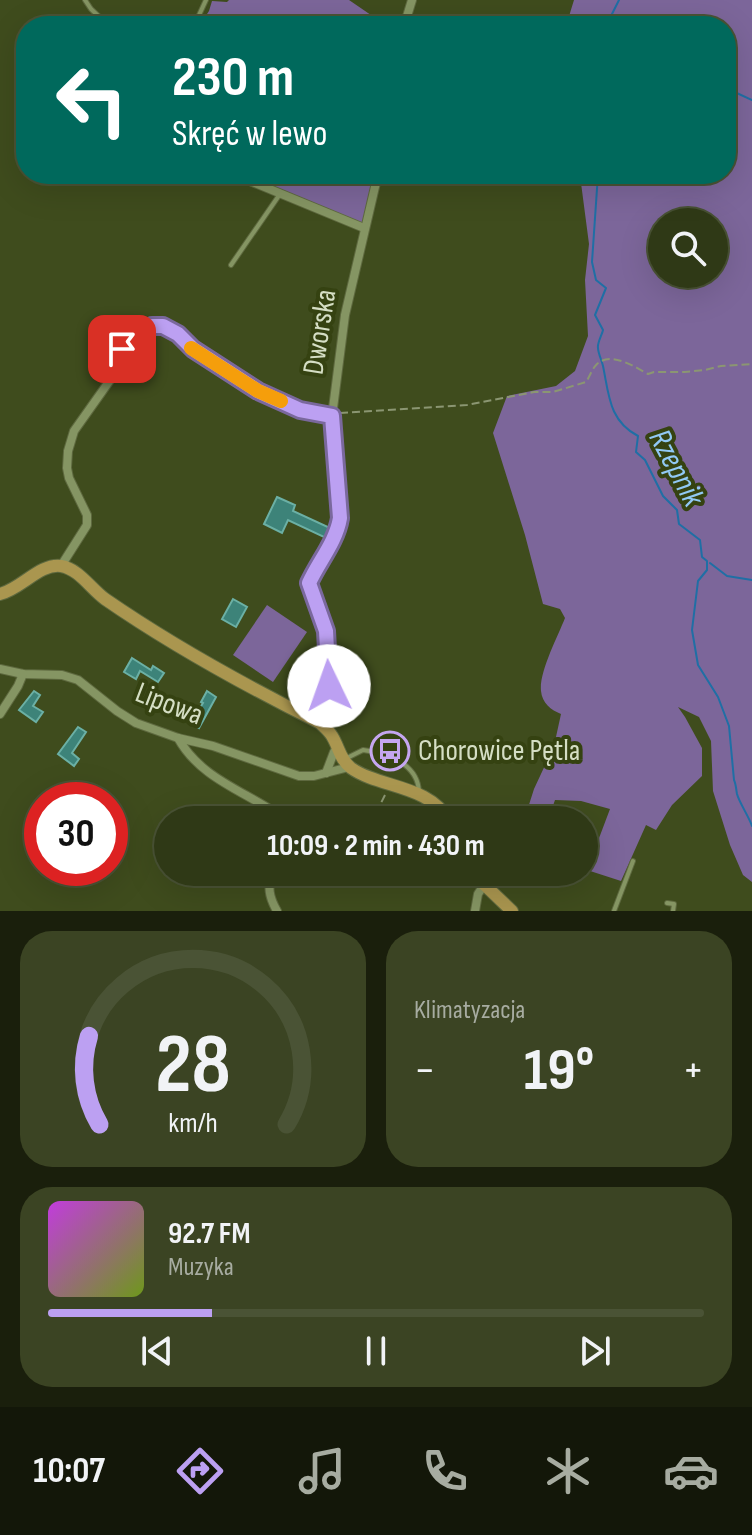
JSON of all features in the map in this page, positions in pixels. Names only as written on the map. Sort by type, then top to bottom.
[{"type":"street","points":[[258,184],[364,228]]},
{"type":"street","name":"Dworska","points":[[325,728],[331,713],[326,631],[309,583],[338,531],[340,518],[332,415],[345,315],[375,184]]},
{"type":"street","points":[[61,566],[87,525],[87,515],[67,468],[74,431],[113,376],[122,349],[131,338],[152,326]]},
{"type":"street","points":[[0,594],[11,591],[49,567],[61,566],[73,571],[100,596],[179,647],[320,723],[331,734],[343,759]]},
{"type":"street","name":"Lipowa","points":[[0,669],[23,674],[62,675],[78,680],[136,723],[299,776],[326,773],[343,759]]},
{"type":"street","points":[[0,714],[23,674]]},
{"type":"street","points":[[178,738],[200,767],[262,806]]},
{"type":"street","points":[[326,773],[334,752],[436,806]]},
{"type":"street","points":[[269,886],[277,911]]},
{"type":"street","points":[[475,911],[478,894],[483,886]]},
{"type":"street","points":[[485,886],[512,911]]},
{"type":"lane","points":[[85,0],[98,16]]},
{"type":"lane","points":[[231,265],[280,193]]},
{"type":"lane","points":[[152,326],[163,326],[178,334],[193,349],[258,391],[300,410],[332,415]]},
{"type":"lane","points":[[343,759],[363,750],[401,762],[414,775],[418,794]]},
{"type":"lane","points":[[614,911],[633,861]]},
{"type":"lane","points":[[667,903],[674,903],[673,911]]},
{"type":"path","points":[[332,415],[467,405],[534,392],[553,392],[586,382],[602,360],[622,361],[648,374],[752,364]]},
{"type":"path","points":[[379,806],[390,784]]},
{"type":"shaded area","points":[[349,0],[372,16],[206,16],[212,1]]},
{"type":"shaded area","points":[[574,0],[752,0],[752,882],[743,875],[730,845],[713,791],[711,741],[699,717],[678,707],[702,748],[702,776],[672,805],[656,830],[646,825],[621,881],[598,874],[598,841],[610,809],[581,801],[555,800],[553,806],[529,806],[554,746],[561,714],[545,702],[541,683],[565,618],[560,609],[543,604],[493,433],[507,396],[556,386],[575,371],[588,336],[585,280],[589,244],[581,184],[736,184],[736,16],[569,16]]},
{"type":"shaded area","points":[[267,184],[373,184],[363,222]]},
{"type":"shaded area","points":[[267,605],[307,632],[273,682],[233,655]]},
{"type":"building","points":[[277,497],[295,505],[293,511],[330,528],[326,538],[288,520],[282,533],[264,524]]},
{"type":"building","points":[[233,599],[247,607],[236,627],[222,619]]},
{"type":"building","points":[[132,658],[151,670],[153,666],[164,673],[158,682],[140,671],[136,679],[124,672]]},
{"type":"building","points":[[34,691],[40,695],[33,706],[43,712],[36,722],[19,710]]},
{"type":"building","points":[[207,691],[216,697],[199,728],[191,723]]},
{"type":"building","points":[[78,727],[86,732],[72,753],[79,759],[74,766],[58,754]]},
{"type":"waterway","name":"Rzepnik","points":[[611,16],[619,0]]},
{"type":"waterway","points":[[736,93],[752,100]]},
{"type":"waterway","name":"Rzepnik","points":[[597,184],[592,262],[596,280],[606,288],[595,315],[603,330],[598,350],[609,397],[621,423],[638,436],[636,452],[645,460],[663,496],[677,510],[679,524],[700,540],[707,570],[698,581],[692,630],[698,665],[718,697],[729,726],[737,794],[752,826]]},
{"type":"waterway","points":[[710,563],[727,576],[752,580]]},
{"type":"slow traffic","points":[[191,348],[258,391],[281,401]]},
{"type":"place","name":"Chorowice Pętla","points":[[390,751]]},
{"type":"route","points":[[122,349],[131,338],[152,326],[163,326],[258,391],[300,410],[332,416],[340,518],[338,531],[309,583],[326,631],[329,686]]}]
